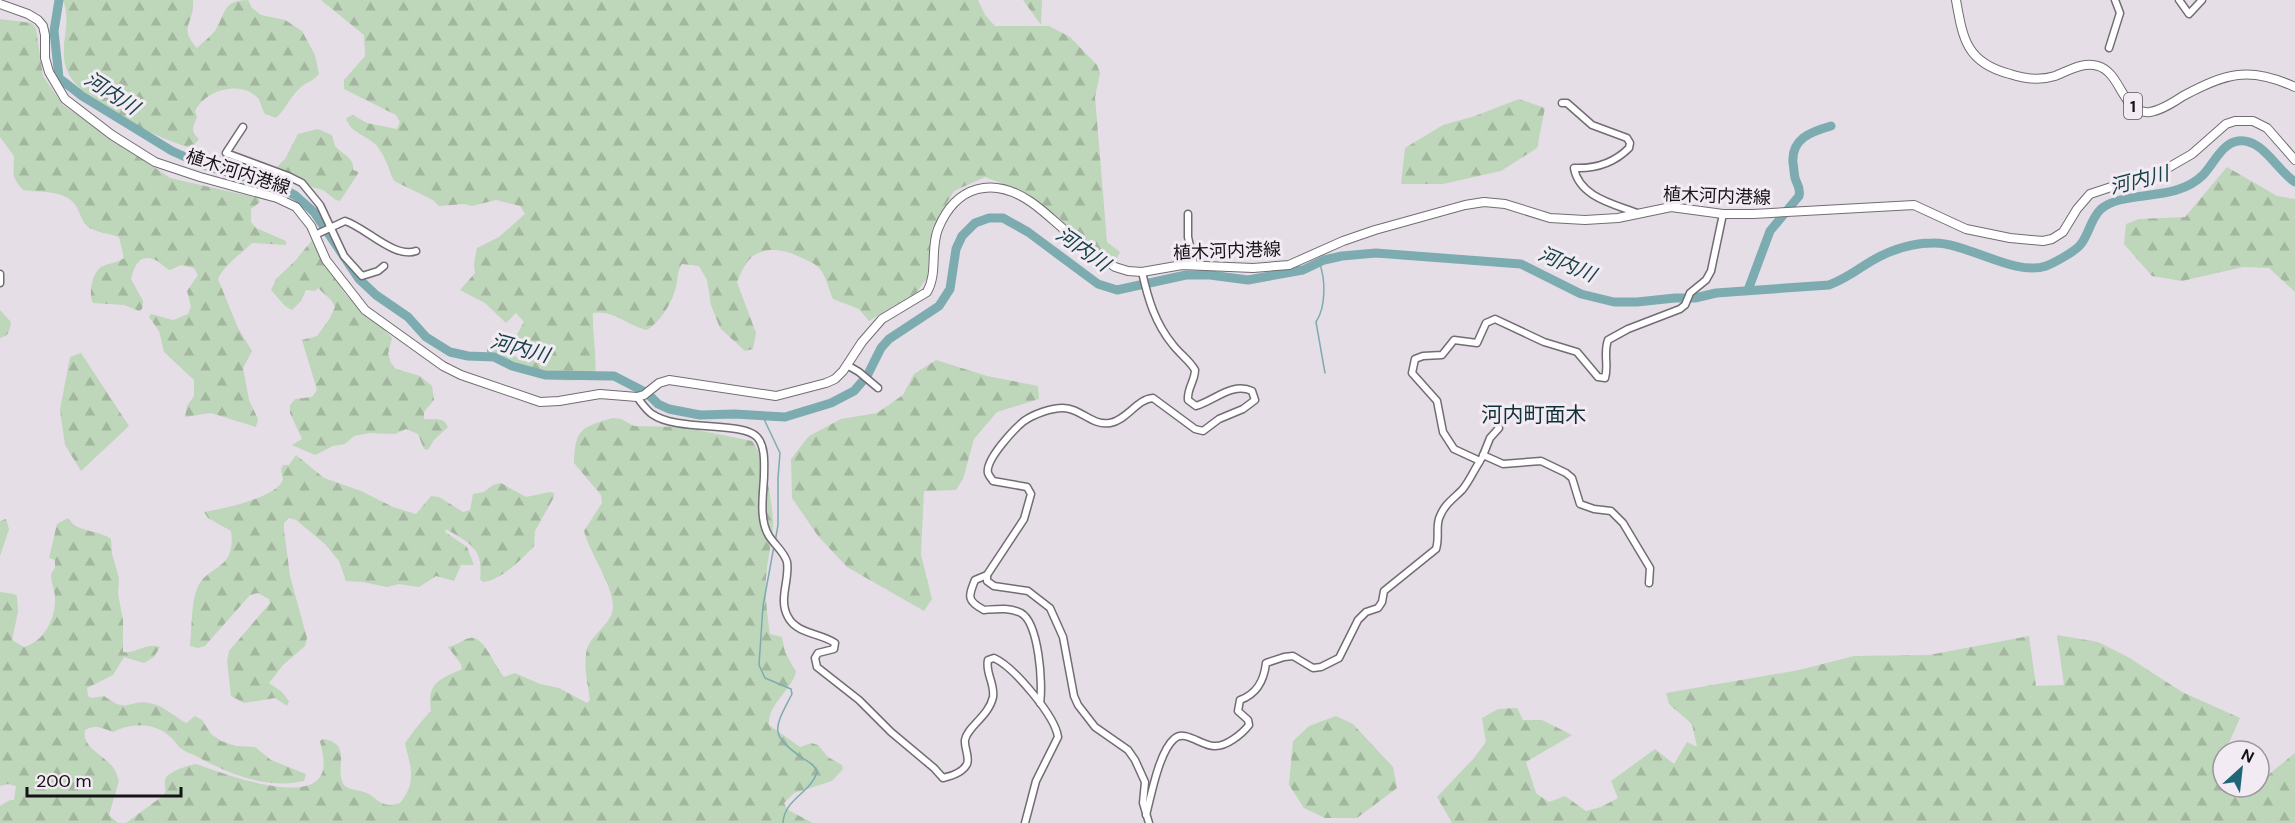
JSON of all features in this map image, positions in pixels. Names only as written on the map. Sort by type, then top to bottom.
[{"type":"main road","name":"1","points":[[1956,0],[1964,38],[1970,50],[1983,64],[2004,73],[2036,79],[2054,76],[2085,65],[2099,66],[2110,74],[2127,100],[2139,111],[2150,112],[2230,75],[2246,73],[2260,75],[2295,87]]},
{"type":"main road","name":"植木河内港線","points":[[0,4],[38,20],[45,35],[45,58],[55,86],[65,99],[112,135],[155,162],[286,201],[304,216],[317,235],[326,261],[365,310],[443,366],[460,375],[540,402],[559,402],[600,394],[641,396],[659,382],[669,380],[776,396],[835,379],[882,319],[927,292],[932,278],[935,241],[939,228],[964,194],[973,189],[986,187],[1022,197],[1116,267],[1143,274],[1194,265],[1253,268],[1289,265],[1343,241],[1375,230],[1484,202],[1505,204],[1539,216],[1565,220],[1618,218],[1671,207],[1723,214],[1753,214],[1914,205],[1966,229],[2043,241],[2052,239],[2063,232],[2090,194],[2166,169],[2192,154],[2226,124],[2235,121],[2253,121],[2267,128],[2295,160]]},
{"type":"street","points":[[2109,48],[2120,13],[2115,0]]},
{"type":"street","points":[[2179,0],[2189,14],[2202,0]]},
{"type":"street","points":[[1562,103],[1572,107],[1592,126],[1619,134],[1630,143],[1624,153],[1609,162],[1590,169],[1574,168],[1575,177],[1594,196],[1637,213]]},
{"type":"street","points":[[243,127],[226,153],[302,183],[320,205],[344,256],[362,276],[378,271],[384,266]]},
{"type":"street","points":[[1188,214],[1188,237],[1194,265]]},
{"type":"street","points":[[1649,583],[1650,568],[1623,523],[1611,511],[1594,509],[1581,504],[1572,478],[1541,461],[1503,464],[1454,449],[1443,432],[1437,401],[1412,373],[1415,359],[1442,355],[1454,340],[1477,343],[1486,323],[1495,319],[1544,342],[1577,352],[1602,379],[1605,378],[1607,374],[1605,350],[1608,340],[1685,305],[1690,292],[1706,280],[1711,271],[1723,214]]},
{"type":"street","points":[[317,235],[345,220],[391,247],[402,251],[416,250]]},
{"type":"street","points":[[0,274],[0,283]]},
{"type":"street","points":[[1143,274],[1145,289],[1157,322],[1172,344],[1195,370],[1187,392],[1188,400],[1192,405],[1207,403],[1236,387],[1252,392],[1255,400],[1219,419],[1203,431],[1195,429],[1153,398],[1146,398],[1129,414],[1113,422],[1098,423],[1076,409],[1066,408],[1055,408],[1026,420],[1010,435],[989,462],[988,473],[993,481],[1027,487],[1031,494],[1024,519],[987,575],[987,581],[994,586],[1028,591],[1050,608],[1058,620],[1063,637],[1074,696],[1078,705],[1095,727],[1128,750],[1135,760],[1145,782],[1143,803],[1148,820]]},
{"type":"street","points":[[847,365],[878,388]]},
{"type":"street","points":[[641,396],[650,413],[664,421],[702,428],[747,430],[761,442],[764,462],[765,527],[787,561],[784,602],[787,616],[804,630],[835,643],[834,649],[818,653],[814,658],[817,667],[859,700],[891,732],[944,778],[953,776],[966,765],[968,761],[965,741],[968,733],[989,708],[993,698],[994,686],[986,666],[987,660],[991,657],[1003,662],[1040,703],[1057,727],[1058,737],[1036,781],[1025,823]]},
{"type":"street","points":[[1148,820],[1164,756],[1172,741],[1183,736],[1207,745],[1221,746],[1244,732],[1249,725],[1248,720],[1238,711],[1240,700],[1251,696],[1262,683],[1266,673],[1266,663],[1293,656],[1313,668],[1321,667],[1339,658],[1358,620],[1366,612],[1378,608],[1384,591],[1436,549],[1439,539],[1437,523],[1440,515],[1452,496],[1462,490],[1490,438],[1499,428],[1494,416]]},
{"type":"street","points":[[987,575],[975,580],[969,595],[970,600],[984,610],[1010,608],[1024,614],[1033,628],[1042,685],[1040,703]]},
{"type":"green space","points":[[63,0],[193,0],[187,29],[191,41],[197,48],[215,31],[229,5],[233,2],[248,0],[252,8],[261,15],[285,20],[302,31],[315,55],[319,74],[302,86],[276,118],[265,114],[257,97],[249,92],[232,89],[214,93],[206,98],[195,111],[197,117],[193,131],[199,139],[194,145],[187,147],[116,115],[98,104],[71,78],[64,56],[66,16]]},
{"type":"green space","points":[[321,0],[978,0],[985,15],[995,26],[1049,26],[1070,37],[1097,65],[1100,73],[1095,97],[1107,242],[1120,252],[1114,264],[1058,217],[1017,189],[985,177],[954,191],[932,229],[927,278],[917,292],[869,321],[859,309],[833,299],[824,275],[816,265],[787,252],[773,250],[759,252],[748,261],[737,282],[756,333],[753,349],[745,351],[720,328],[711,305],[707,280],[699,266],[682,264],[669,305],[657,322],[647,330],[607,313],[593,313],[595,375],[581,380],[542,376],[518,368],[487,352],[487,346],[525,360],[524,343],[516,336],[524,322],[516,313],[506,323],[485,303],[460,290],[475,273],[477,248],[499,237],[525,214],[520,206],[496,200],[472,206],[464,204],[439,206],[433,200],[394,181],[385,158],[377,146],[355,131],[346,118],[353,115],[367,123],[397,129],[400,122],[396,115],[344,89],[344,80],[365,56],[364,35]]},
{"type":"green space","points":[[1023,0],[1042,0],[1041,25]]},
{"type":"green space","points":[[0,19],[32,23],[36,29],[43,76],[63,105],[170,178],[258,198],[260,202],[251,209],[251,222],[256,228],[286,241],[286,245],[252,243],[228,264],[218,279],[238,328],[252,351],[243,368],[249,400],[258,419],[256,427],[211,413],[185,417],[187,406],[194,396],[194,380],[164,352],[159,331],[149,317],[151,314],[173,320],[188,314],[191,307],[187,291],[198,275],[194,268],[181,265],[170,270],[155,260],[144,258],[135,267],[131,279],[143,301],[142,309],[139,311],[124,305],[93,303],[91,289],[98,270],[124,258],[119,237],[98,232],[87,226],[76,206],[65,197],[59,194],[23,190],[16,181],[14,156],[0,137]]},
{"type":"green space","points":[[1519,99],[1545,108],[1537,148],[1501,171],[1443,184],[1401,184],[1405,148],[1443,125],[1475,116]]},
{"type":"green space","points":[[318,129],[332,135],[335,146],[350,159],[353,170],[359,172],[340,201],[277,167],[285,159],[298,134]]},
{"type":"green space","points":[[2227,167],[2277,196],[2295,199],[2295,292],[2269,268],[2243,267],[2182,281],[2152,276],[2124,244],[2126,224],[2139,219],[2185,217]]},
{"type":"green space","points":[[313,239],[345,294],[392,338],[388,354],[391,363],[396,369],[420,376],[432,386],[434,400],[424,412],[424,419],[441,420],[448,427],[434,440],[428,450],[424,449],[418,434],[406,429],[395,434],[370,433],[354,436],[345,444],[333,446],[315,455],[292,445],[302,439],[290,413],[290,405],[295,399],[312,397],[317,390],[302,340],[317,336],[335,307],[318,288],[315,291],[306,290],[301,301],[292,310],[285,306],[271,290],[276,279]]},
{"type":"green space","points":[[0,310],[11,322],[8,332],[0,338]]},
{"type":"green space","points":[[81,353],[129,426],[81,471],[65,445],[60,410],[70,357]]},
{"type":"green space","points":[[936,360],[987,376],[1038,386],[1039,399],[997,412],[974,439],[963,479],[956,490],[924,491],[921,555],[932,599],[924,611],[847,567],[818,536],[792,498],[791,459],[809,436],[841,419],[877,413],[903,395],[914,374]]},
{"type":"green space","points":[[613,418],[621,419],[634,426],[682,427],[752,441],[757,448],[767,480],[772,513],[773,529],[766,585],[770,634],[782,637],[785,652],[796,672],[775,704],[769,718],[769,725],[800,747],[811,743],[818,745],[828,757],[842,765],[843,769],[832,781],[794,793],[784,803],[788,810],[813,823],[126,823],[164,795],[165,780],[169,774],[196,764],[263,784],[300,787],[314,783],[322,773],[324,765],[320,741],[323,739],[333,742],[341,752],[341,773],[345,786],[369,794],[383,804],[400,803],[411,781],[411,768],[405,744],[431,711],[431,694],[436,684],[446,676],[462,669],[461,664],[448,647],[470,638],[475,638],[485,647],[504,677],[515,673],[540,684],[559,688],[587,703],[590,700],[586,668],[587,649],[593,638],[607,623],[613,605],[608,587],[584,531],[602,503],[601,495],[574,463],[575,451],[576,442],[582,431],[594,424]]},
{"type":"green space","points":[[296,455],[324,478],[361,491],[393,507],[416,514],[431,496],[439,497],[463,512],[470,510],[473,494],[484,492],[493,485],[501,483],[526,497],[550,492],[554,493],[554,497],[535,531],[534,546],[503,574],[483,582],[480,579],[480,560],[474,548],[446,529],[445,532],[467,547],[474,565],[461,565],[454,581],[436,576],[419,587],[399,584],[387,587],[346,581],[339,561],[325,544],[296,520],[289,518],[284,523],[284,530],[290,576],[307,638],[305,646],[283,665],[269,683],[282,692],[289,701],[287,706],[275,698],[244,703],[231,696],[227,661],[229,651],[270,603],[269,599],[258,593],[250,595],[205,646],[198,648],[190,646],[197,589],[207,575],[225,561],[232,544],[231,531],[208,518],[204,512],[248,502],[270,492],[283,480],[281,469],[283,465],[289,465]]},
{"type":"green space","points":[[68,518],[82,529],[111,539],[112,554],[119,578],[118,594],[123,620],[123,652],[151,646],[160,647],[154,657],[144,663],[124,657],[113,675],[87,688],[88,696],[91,698],[104,696],[120,705],[145,702],[157,705],[186,723],[195,716],[202,720],[211,734],[221,741],[236,746],[255,747],[271,760],[306,774],[304,781],[275,783],[233,774],[185,751],[163,731],[149,726],[127,727],[113,732],[92,727],[85,730],[86,741],[112,766],[119,781],[109,815],[118,823],[0,823],[0,806],[14,800],[16,786],[8,784],[0,786],[0,592],[17,596],[18,612],[12,640],[24,647],[43,635],[51,621],[55,606],[51,574],[55,568],[55,560],[49,558],[57,524]]},
{"type":"green space","points":[[6,519],[9,529],[0,556],[0,521]]},
{"type":"green space","points":[[2057,635],[2098,642],[2128,657],[2182,692],[2240,718],[2231,739],[2211,739],[2211,799],[2271,799],[2271,773],[2295,753],[2295,823],[1452,823],[1437,797],[1486,742],[1482,718],[1498,709],[1517,708],[1523,720],[1542,720],[1572,735],[1526,762],[1536,793],[1549,802],[1565,796],[1586,811],[1601,807],[1618,798],[1611,781],[1655,749],[1674,764],[1687,742],[1697,747],[1692,724],[1669,704],[1666,693],[1799,670],[1854,656],[1929,655],[2029,636],[2036,686],[2064,685]]},
{"type":"green space","points":[[1336,716],[1353,724],[1393,767],[1397,788],[1357,818],[1325,818],[1304,808],[1289,785],[1293,741],[1309,726]]},
{"type":"waterway","name":"河内川","points":[[59,0],[54,31],[59,78],[82,96],[172,151],[203,165],[240,176],[270,181],[296,196],[314,212],[359,279],[376,295],[408,317],[426,337],[450,352],[468,356],[494,357],[512,366],[545,375],[614,376],[647,393],[658,404],[669,409],[700,415],[785,417],[831,403],[854,391],[867,376],[881,348],[889,339],[939,306],[950,289],[956,249],[962,236],[975,223],[989,218],[1003,218],[1028,232],[1098,284],[1117,290],[1186,275],[1210,275],[1248,280],[1303,270],[1324,260],[1342,256],[1376,253],[1521,264],[1581,294],[1614,302],[1637,302],[1695,298],[1716,293],[1829,285],[1889,252],[1924,243],[1946,244],[2020,267],[2046,266],[2065,257],[2078,247],[2101,209],[2123,199],[2165,193],[2192,184],[2203,175],[2227,146],[2238,141],[2247,141],[2262,149],[2295,182]]},
{"type":"waterway","points":[[1748,290],[1770,231],[1799,196],[1793,163],[1795,148],[1809,134],[1831,126]]},
{"type":"waterway","points":[[1319,262],[1324,293],[1322,309],[1316,322],[1325,373]]},
{"type":"waterway","points":[[763,417],[780,453],[778,525],[775,542]]},
{"type":"waterway","points":[[774,546],[763,606],[759,665],[765,678],[791,689],[792,694],[778,723],[780,737],[792,750],[814,766],[817,772],[814,779],[788,808],[783,823]]},
{"type":"district","name":"河内町面木","points":[[1534,415]]}]
